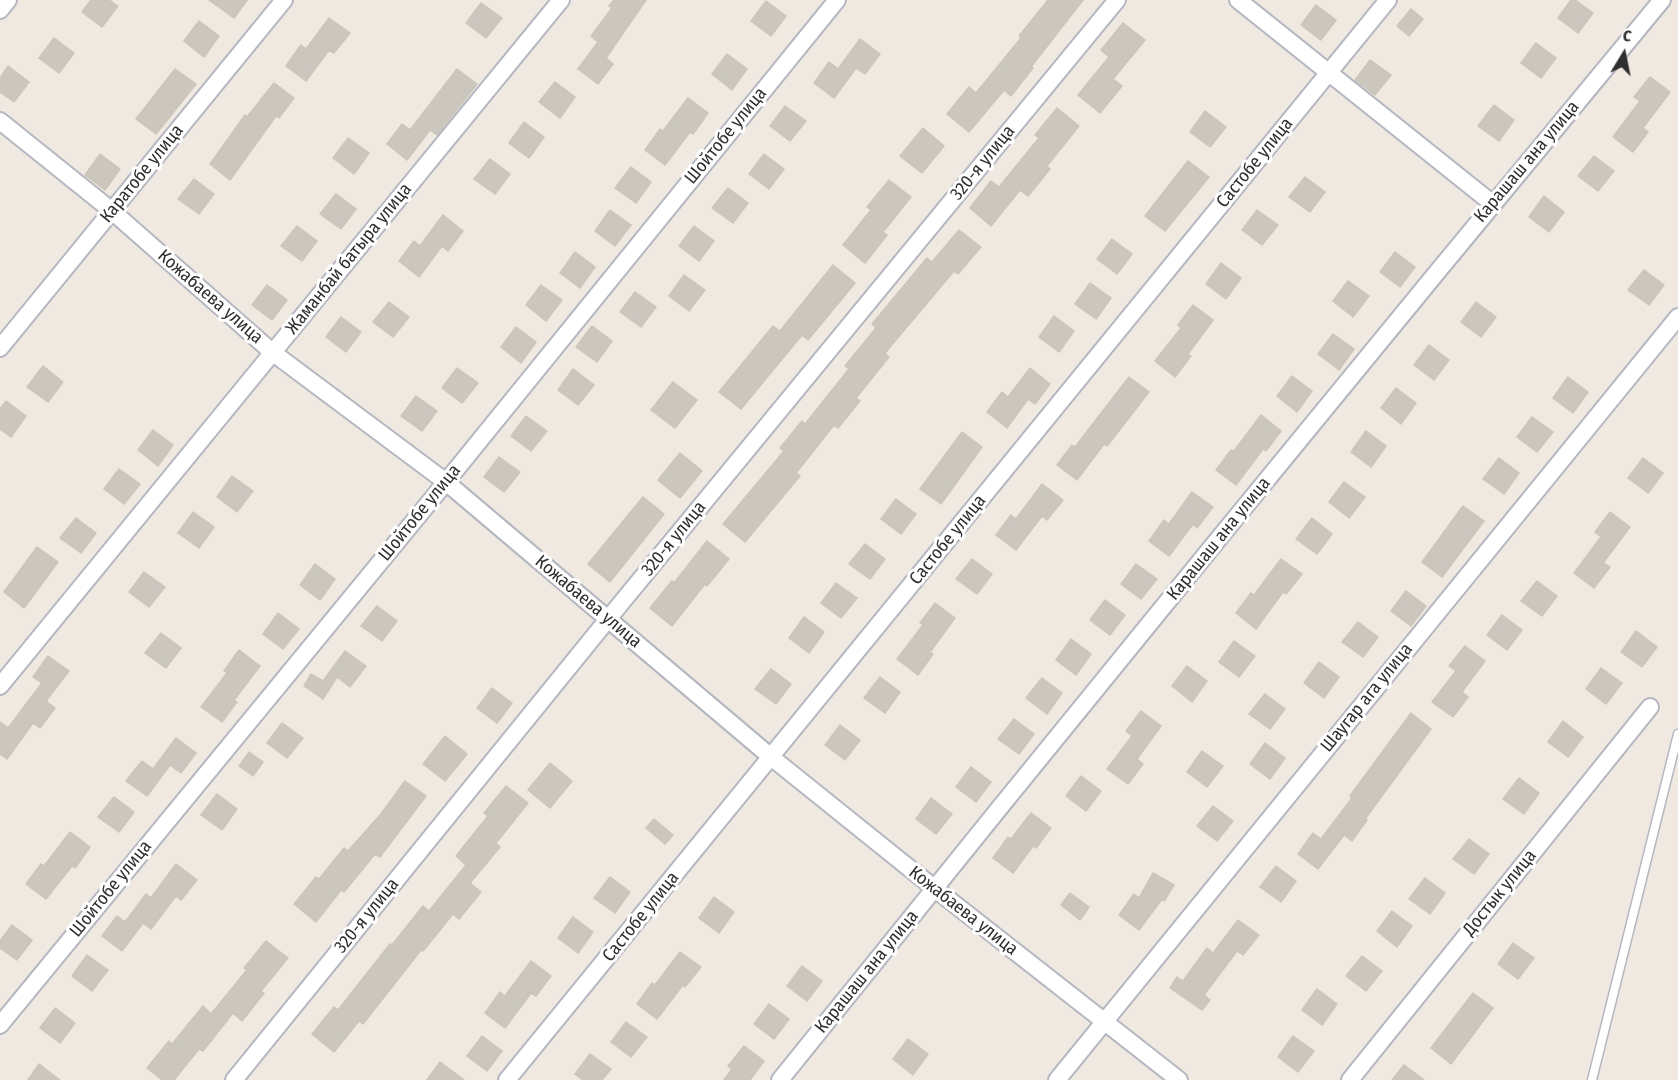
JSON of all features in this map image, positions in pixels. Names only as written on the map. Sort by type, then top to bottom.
[{"type":"street","points":[[0,10],[8,0]]},
{"type":"street","name":"Каратобе улица","points":[[0,348],[284,0]]},
{"type":"street","name":"Жаманбай батыра улица","points":[[0,686],[561,0]]},
{"type":"street","name":"Шойтобе улица","points":[[0,1025],[446,482],[837,0]]},
{"type":"street","name":"320-я улица","points":[[234,1080],[1117,0]]},
{"type":"street","points":[[1238,0],[1493,204]]},
{"type":"street","name":"Састобе улица","points":[[507,1080],[1388,0]]},
{"type":"street","name":"Карашаш ана улица","points":[[780,1080],[934,888],[1662,0]]},
{"type":"street","name":"Кожабаева улица","points":[[0,121],[112,211],[272,352],[446,482],[771,757],[1179,1080]]},
{"type":"street","name":"Шаугар ага улица","points":[[1057,1080],[1678,317]]},
{"type":"street","name":"Достык улица","points":[[1350,1080],[1650,707]]},
{"type":"lane","points":[[1592,1080],[1678,734]]},
{"type":"building","points":[[91,0],[109,0],[118,6],[102,27],[82,12]]},
{"type":"building","points":[[209,0],[247,0],[234,18]]},
{"type":"building","points":[[614,0],[646,0],[606,58],[613,64],[598,84],[578,69],[598,42],[591,36],[612,8],[609,6]]},
{"type":"building","points":[[1048,0],[1083,0],[1011,96],[1004,90],[969,132],[947,114],[969,87],[976,93],[1021,38],[1019,36]]},
{"type":"building","points":[[1571,0],[1575,0],[1593,13],[1578,33],[1558,18]]},
{"type":"building","points":[[766,1],[786,16],[771,36],[751,21]]},
{"type":"building","points":[[481,3],[502,18],[486,38],[466,23]]},
{"type":"building","points":[[1316,5],[1336,20],[1321,40],[1301,25]]},
{"type":"building","points":[[1411,9],[1423,19],[1409,36],[1397,26]]},
{"type":"building","points":[[329,18],[350,33],[334,53],[329,50],[306,81],[286,66],[301,45],[306,49]]},
{"type":"building","points":[[199,21],[219,36],[204,57],[184,41]]},
{"type":"building","points":[[1123,23],[1145,40],[1113,79],[1122,86],[1100,113],[1078,95],[1109,57],[1101,50]]},
{"type":"building","points":[[54,38],[74,53],[59,73],[39,58]]},
{"type":"building","points":[[860,39],[880,54],[865,74],[856,68],[834,98],[814,83],[829,62],[838,69]]},
{"type":"building","points":[[1536,43],[1556,58],[1541,78],[1521,63]]},
{"type":"building","points":[[727,54],[747,69],[732,90],[712,74]]},
{"type":"building","points":[[1370,60],[1391,75],[1375,95],[1355,80]]},
{"type":"building","points":[[8,66],[29,82],[14,102],[0,92],[0,78]]},
{"type":"building","points":[[175,69],[196,84],[156,134],[136,119]]},
{"type":"building","points":[[457,69],[477,84],[437,135],[430,130],[407,160],[387,144],[402,124],[410,130]]},
{"type":"building","points":[[1650,77],[1670,92],[1643,128],[1648,132],[1633,152],[1613,137],[1640,101],[1634,97]]},
{"type":"building","points":[[555,82],[575,97],[560,118],[539,102]]},
{"type":"building","points":[[274,83],[294,98],[279,118],[276,116],[230,180],[210,164],[245,115],[247,117]]},
{"type":"building","points":[[688,98],[708,113],[693,134],[690,132],[665,165],[645,150],[660,129],[663,131]]},
{"type":"building","points":[[1494,105],[1514,120],[1499,141],[1478,126]]},
{"type":"building","points":[[785,106],[806,121],[790,141],[770,126]]},
{"type":"building","points":[[1057,108],[1079,126],[1047,166],[1050,169],[1028,196],[1020,190],[991,226],[970,208],[991,181],[999,187],[1039,138],[1035,135]]},
{"type":"building","points":[[1205,111],[1226,127],[1210,147],[1190,132]]},
{"type":"building","points":[[524,122],[544,137],[529,158],[509,143]]},
{"type":"building","points":[[923,128],[944,146],[922,173],[900,156]]},
{"type":"building","points":[[348,138],[369,153],[354,174],[333,158]]},
{"type":"building","points":[[100,154],[120,169],[105,190],[85,175]]},
{"type":"building","points":[[764,154],[784,169],[769,189],[749,174]]},
{"type":"building","points":[[1594,156],[1614,171],[1598,191],[1578,176]]},
{"type":"building","points":[[490,159],[510,174],[495,194],[474,179]]},
{"type":"building","points":[[1188,161],[1209,177],[1165,231],[1145,216]]},
{"type":"building","points":[[631,167],[651,182],[636,203],[615,188]]},
{"type":"building","points":[[1305,177],[1325,192],[1310,212],[1289,197]]},
{"type":"building","points":[[194,179],[214,194],[199,214],[178,199]]},
{"type":"building","points":[[889,180],[911,197],[883,232],[887,235],[865,263],[843,245],[871,210],[867,207]]},
{"type":"building","points":[[728,188],[748,203],[733,223],[712,208]]},
{"type":"building","points":[[336,194],[356,209],[341,229],[320,214]]},
{"type":"building","points":[[1544,196],[1564,212],[1549,232],[1529,217]]},
{"type":"building","points":[[610,210],[631,225],[615,246],[595,231]]},
{"type":"building","points":[[1257,210],[1278,225],[1262,245],[1242,230]]},
{"type":"building","points":[[443,215],[463,231],[448,251],[442,246],[419,277],[399,261],[414,241],[420,246]]},
{"type":"building","points":[[297,226],[317,241],[302,261],[281,246]]},
{"type":"building","points":[[694,226],[714,241],[699,261],[679,246]]},
{"type":"building","points":[[959,230],[981,247],[958,274],[954,271],[885,353],[889,357],[856,398],[860,401],[838,428],[834,425],[796,473],[800,476],[745,542],[723,524],[784,451],[780,448],[802,421],[805,424],[849,369],[845,366],[876,328],[872,324],[927,258],[932,262]]},
{"type":"building","points":[[1112,239],[1132,254],[1117,274],[1097,259]]},
{"type":"building","points":[[575,252],[595,267],[580,288],[560,273]]},
{"type":"building","points":[[1395,252],[1415,267],[1400,287],[1380,272]]},
{"type":"building","points":[[1221,263],[1241,278],[1226,299],[1206,284]]},
{"type":"building","points":[[833,265],[855,283],[808,340],[802,335],[741,409],[719,392],[773,326],[780,331]]},
{"type":"building","points":[[1644,270],[1664,285],[1649,305],[1628,290]]},
{"type":"building","points":[[684,275],[705,290],[689,311],[669,296]]},
{"type":"building","points":[[1348,281],[1369,296],[1353,317],[1333,301]]},
{"type":"building","points":[[1090,283],[1111,298],[1096,319],[1075,304]]},
{"type":"building","points":[[267,285],[287,300],[272,320],[252,305]]},
{"type":"building","points":[[541,285],[562,300],[546,321],[526,305]]},
{"type":"building","points":[[635,292],[656,307],[641,327],[620,312]]},
{"type":"building","points":[[389,302],[409,317],[393,337],[373,322]]},
{"type":"building","points":[[1476,302],[1496,317],[1481,337],[1461,322]]},
{"type":"building","points":[[1193,305],[1213,320],[1188,354],[1191,356],[1175,377],[1155,361],[1181,328],[1178,325]]},
{"type":"building","points":[[1054,316],[1074,331],[1059,352],[1039,337]]},
{"type":"building","points":[[341,317],[361,332],[346,352],[326,337]]},
{"type":"building","points":[[592,326],[612,341],[597,362],[576,347]]},
{"type":"building","points":[[516,327],[536,342],[521,363],[501,347]]},
{"type":"building","points":[[1333,334],[1354,349],[1339,370],[1318,354]]},
{"type":"building","points":[[1429,345],[1449,360],[1434,380],[1414,365]]},
{"type":"building","points":[[43,366],[63,382],[48,402],[27,387]]},
{"type":"building","points":[[457,368],[478,383],[462,403],[442,388]]},
{"type":"building","points":[[1030,368],[1050,384],[1035,404],[1028,399],[1007,428],[987,412],[1002,392],[1008,397]]},
{"type":"building","points":[[573,369],[594,385],[578,405],[558,390]]},
{"type":"building","points":[[1292,376],[1312,391],[1297,412],[1277,396]]},
{"type":"building","points":[[1129,377],[1149,392],[1107,446],[1104,444],[1077,480],[1057,465],[1072,445],[1075,447]]},
{"type":"building","points":[[1568,377],[1588,392],[1573,413],[1553,398]]},
{"type":"building","points":[[673,382],[697,400],[675,428],[651,410]]},
{"type":"building","points":[[1396,388],[1416,403],[1401,424],[1381,408]]},
{"type":"building","points":[[416,396],[437,411],[422,431],[401,416]]},
{"type":"building","points":[[6,401],[26,416],[11,437],[0,429],[0,409]]},
{"type":"building","points":[[1261,415],[1281,431],[1266,451],[1263,449],[1236,485],[1216,470],[1231,450],[1234,451]]},
{"type":"building","points":[[526,416],[547,431],[531,451],[511,436]]},
{"type":"building","points":[[1532,417],[1553,432],[1537,452],[1517,437]]},
{"type":"building","points":[[153,430],[173,445],[158,466],[138,450]]},
{"type":"building","points":[[1366,431],[1386,446],[1371,467],[1351,452]]},
{"type":"building","points":[[962,432],[982,447],[941,504],[920,489]]},
{"type":"building","points":[[680,453],[702,471],[680,498],[658,480]]},
{"type":"building","points":[[499,457],[520,472],[504,492],[484,477]]},
{"type":"building","points":[[1499,458],[1519,473],[1504,494],[1483,479]]},
{"type":"building","points":[[1643,458],[1663,473],[1648,493],[1628,478]]},
{"type":"building","points":[[119,469],[140,484],[124,504],[104,489]]},
{"type":"building","points":[[232,476],[253,491],[237,512],[217,497]]},
{"type":"building","points":[[1344,482],[1365,497],[1349,518],[1329,502]]},
{"type":"building","points":[[1042,484],[1063,500],[1047,520],[1042,516],[1016,550],[996,535],[1011,515],[1016,519]]},
{"type":"building","points":[[1192,492],[1213,507],[1197,528],[1193,524],[1169,556],[1149,541],[1164,520],[1169,524]]},
{"type":"building","points":[[643,497],[664,514],[610,582],[588,564]]},
{"type":"building","points":[[896,499],[916,514],[901,534],[881,519]]},
{"type":"building","points":[[1463,506],[1484,521],[1442,577],[1422,562]]},
{"type":"building","points":[[193,512],[214,527],[199,548],[178,533]]},
{"type":"building","points":[[1610,512],[1630,527],[1603,563],[1610,567],[1594,588],[1574,573],[1601,537],[1595,532]]},
{"type":"building","points":[[76,518],[96,533],[81,553],[60,538]]},
{"type":"building","points":[[1312,518],[1332,534],[1317,554],[1296,539]]},
{"type":"building","points":[[707,541],[729,559],[707,586],[705,584],[672,626],[650,608],[672,581],[674,583]]},
{"type":"building","points":[[865,544],[885,559],[870,579],[849,564]]},
{"type":"building","points":[[37,547],[58,562],[24,608],[4,592]]},
{"type":"building","points":[[972,559],[992,574],[977,594],[956,579]]},
{"type":"building","points":[[1281,559],[1302,574],[1286,594],[1283,592],[1256,629],[1236,613],[1251,593],[1254,595]]},
{"type":"building","points":[[315,564],[335,579],[320,600],[300,585]]},
{"type":"building","points":[[1136,564],[1157,579],[1141,599],[1121,584]]},
{"type":"building","points":[[144,572],[165,587],[149,607],[129,592]]},
{"type":"building","points":[[1537,581],[1557,596],[1542,616],[1521,601]]},
{"type":"building","points":[[836,583],[857,598],[841,618],[821,603]]},
{"type":"building","points":[[1406,591],[1426,606],[1411,626],[1391,611]]},
{"type":"building","points":[[1105,600],[1125,615],[1110,635],[1090,620]]},
{"type":"building","points":[[935,603],[955,618],[930,652],[933,654],[918,675],[897,659],[923,625],[920,623]]},
{"type":"building","points":[[377,606],[397,621],[382,641],[361,626]]},
{"type":"building","points":[[278,613],[299,629],[283,649],[263,634]]},
{"type":"building","points":[[1502,615],[1522,630],[1507,650],[1487,635]]},
{"type":"building","points":[[804,617],[824,632],[809,653],[789,638]]},
{"type":"building","points":[[1358,622],[1378,637],[1363,657],[1342,642]]},
{"type":"building","points":[[1636,631],[1657,647],[1642,667],[1621,652]]},
{"type":"building","points":[[161,633],[181,648],[166,668],[145,653]]},
{"type":"building","points":[[1071,639],[1091,654],[1076,675],[1056,660]]},
{"type":"building","points":[[1234,641],[1255,656],[1239,677],[1219,662]]},
{"type":"building","points":[[1465,646],[1485,661],[1462,692],[1468,697],[1453,717],[1432,702],[1456,671],[1449,666]]},
{"type":"building","points":[[239,650],[260,666],[234,700],[237,702],[222,722],[201,707],[227,673],[224,671]]},
{"type":"building","points":[[345,651],[366,666],[350,687],[337,677],[323,699],[304,686],[311,674],[323,681]]},
{"type":"building","points":[[48,656],[69,671],[46,701],[55,708],[40,728],[33,723],[7,759],[0,754],[0,722],[8,728],[42,683],[33,677]]},
{"type":"building","points":[[1319,662],[1339,677],[1324,698],[1304,683]]},
{"type":"building","points":[[1187,666],[1207,681],[1192,702],[1172,686]]},
{"type":"building","points":[[1601,668],[1622,683],[1606,704],[1586,689]]},
{"type":"building","points":[[771,669],[791,684],[776,704],[755,689]]},
{"type":"building","points":[[880,677],[900,692],[885,713],[864,698]]},
{"type":"building","points":[[1042,678],[1062,693],[1047,714],[1026,698]]},
{"type":"building","points":[[492,688],[512,703],[497,723],[477,708]]},
{"type":"building","points":[[1265,694],[1285,709],[1270,729],[1249,714]]},
{"type":"building","points":[[1141,711],[1161,726],[1137,759],[1143,764],[1128,784],[1107,769],[1132,736],[1126,731]]},
{"type":"building","points":[[1411,713],[1431,729],[1365,819],[1367,820],[1352,841],[1344,835],[1318,869],[1298,854],[1313,833],[1321,839]]},
{"type":"building","points":[[1014,719],[1034,734],[1019,754],[998,739]]},
{"type":"building","points":[[1563,721],[1583,737],[1568,757],[1548,742]]},
{"type":"building","points":[[282,723],[303,738],[287,758],[267,743]]},
{"type":"building","points":[[840,725],[860,740],[845,760],[825,745]]},
{"type":"building","points":[[445,736],[467,754],[445,781],[423,764]]},
{"type":"building","points":[[176,738],[196,753],[181,773],[170,765],[147,796],[126,781],[142,761],[153,769]]},
{"type":"building","points":[[1265,743],[1285,758],[1270,779],[1250,764]]},
{"type":"building","points":[[1202,751],[1223,766],[1207,787],[1187,772]]},
{"type":"building","points":[[249,752],[263,762],[253,776],[239,766]]},
{"type":"building","points":[[550,763],[572,781],[550,808],[528,790]]},
{"type":"building","points":[[971,767],[991,782],[976,802],[956,787]]},
{"type":"building","points":[[1081,776],[1101,791],[1086,811],[1066,796]]},
{"type":"building","points":[[1519,778],[1539,793],[1524,814],[1503,799]]},
{"type":"building","points":[[405,781],[426,796],[380,857],[375,854],[344,892],[341,890],[316,922],[294,904],[316,877],[319,879],[344,848],[348,851],[381,814]]},
{"type":"building","points":[[506,786],[528,803],[496,843],[500,847],[470,883],[481,892],[459,919],[453,914],[423,951],[421,950],[363,1024],[359,1021],[334,1052],[312,1034],[334,1007],[338,1010],[423,906],[429,911],[466,865],[456,856],[488,816],[484,813]]},
{"type":"building","points":[[217,794],[237,809],[222,830],[201,815]]},
{"type":"building","points":[[114,797],[134,812],[119,832],[98,817]]},
{"type":"building","points":[[931,798],[952,814],[936,834],[916,819]]},
{"type":"building","points":[[1213,806],[1233,821],[1217,841],[1197,826]]},
{"type":"building","points":[[1031,813],[1051,828],[1036,848],[1033,846],[1013,873],[993,858],[1008,837],[1011,839]]},
{"type":"building","points":[[654,819],[673,835],[665,844],[646,828]]},
{"type":"building","points":[[70,832],[90,847],[75,868],[72,866],[46,899],[26,884],[41,864],[44,866]]},
{"type":"building","points":[[1469,839],[1489,854],[1474,874],[1453,859]]},
{"type":"building","points":[[176,864],[197,880],[181,900],[176,896],[151,929],[143,923],[122,951],[102,936],[117,916],[125,922],[146,894],[151,898]]},
{"type":"building","points":[[1276,866],[1296,881],[1281,902],[1260,887]]},
{"type":"building","points":[[1153,873],[1174,885],[1164,901],[1162,899],[1139,930],[1119,915],[1134,894],[1139,898]]},
{"type":"building","points":[[610,877],[630,892],[615,913],[594,898]]},
{"type":"building","points":[[1425,878],[1445,893],[1430,914],[1409,899]]},
{"type":"building","points":[[1070,893],[1089,907],[1080,920],[1061,905]]},
{"type":"building","points":[[714,897],[734,912],[719,933],[699,918]]},
{"type":"building","points":[[1392,911],[1412,926],[1397,947],[1377,931]]},
{"type":"building","points":[[573,917],[593,932],[578,953],[558,938]]},
{"type":"building","points":[[1238,920],[1259,935],[1243,955],[1237,951],[1204,995],[1210,1000],[1202,1010],[1170,988],[1177,977],[1183,981],[1207,948],[1213,953]]},
{"type":"building","points":[[12,925],[32,940],[17,960],[0,948],[0,941]]},
{"type":"building","points":[[266,941],[288,958],[261,991],[264,993],[242,1021],[233,1013],[203,1051],[199,1049],[174,1080],[162,1080],[147,1068],[169,1041],[172,1044],[203,1006],[211,1014],[247,970],[244,968]]},
{"type":"building","points":[[1513,943],[1534,958],[1518,979],[1498,964]]},
{"type":"building","points":[[680,952],[701,967],[685,987],[683,985],[657,1019],[637,1004],[652,983],[655,985]]},
{"type":"building","points":[[87,955],[108,970],[92,991],[72,976]]},
{"type":"building","points":[[1362,956],[1382,971],[1366,991],[1346,976]]},
{"type":"building","points":[[531,961],[551,976],[536,996],[531,993],[505,1028],[485,1013],[500,992],[505,996]]},
{"type":"building","points":[[802,966],[822,981],[807,1001],[787,986]]},
{"type":"building","points":[[1317,989],[1337,1004],[1322,1025],[1302,1010]]},
{"type":"building","points":[[1473,993],[1493,1008],[1451,1064],[1431,1048]]},
{"type":"building","points":[[769,1004],[789,1019],[774,1039],[754,1024]]},
{"type":"building","points":[[55,1008],[75,1023],[60,1043],[40,1028]]},
{"type":"building","points":[[626,1022],[647,1037],[631,1057],[611,1042]]},
{"type":"building","points":[[482,1036],[502,1051],[487,1071],[467,1056]]},
{"type":"building","points":[[1293,1036],[1314,1051],[1298,1072],[1278,1057]]},
{"type":"building","points":[[908,1039],[928,1054],[913,1075],[893,1059]]},
{"type":"building","points":[[744,1046],[764,1061],[750,1080],[724,1080],[732,1069],[728,1066]]},
{"type":"building","points":[[590,1054],[611,1069],[602,1080],[583,1080],[575,1074]]},
{"type":"building","points":[[440,1062],[464,1080],[427,1080]]},
{"type":"building","points":[[39,1064],[60,1080],[28,1080]]},
{"type":"building","points":[[1404,1065],[1424,1080],[1392,1080]]}]
